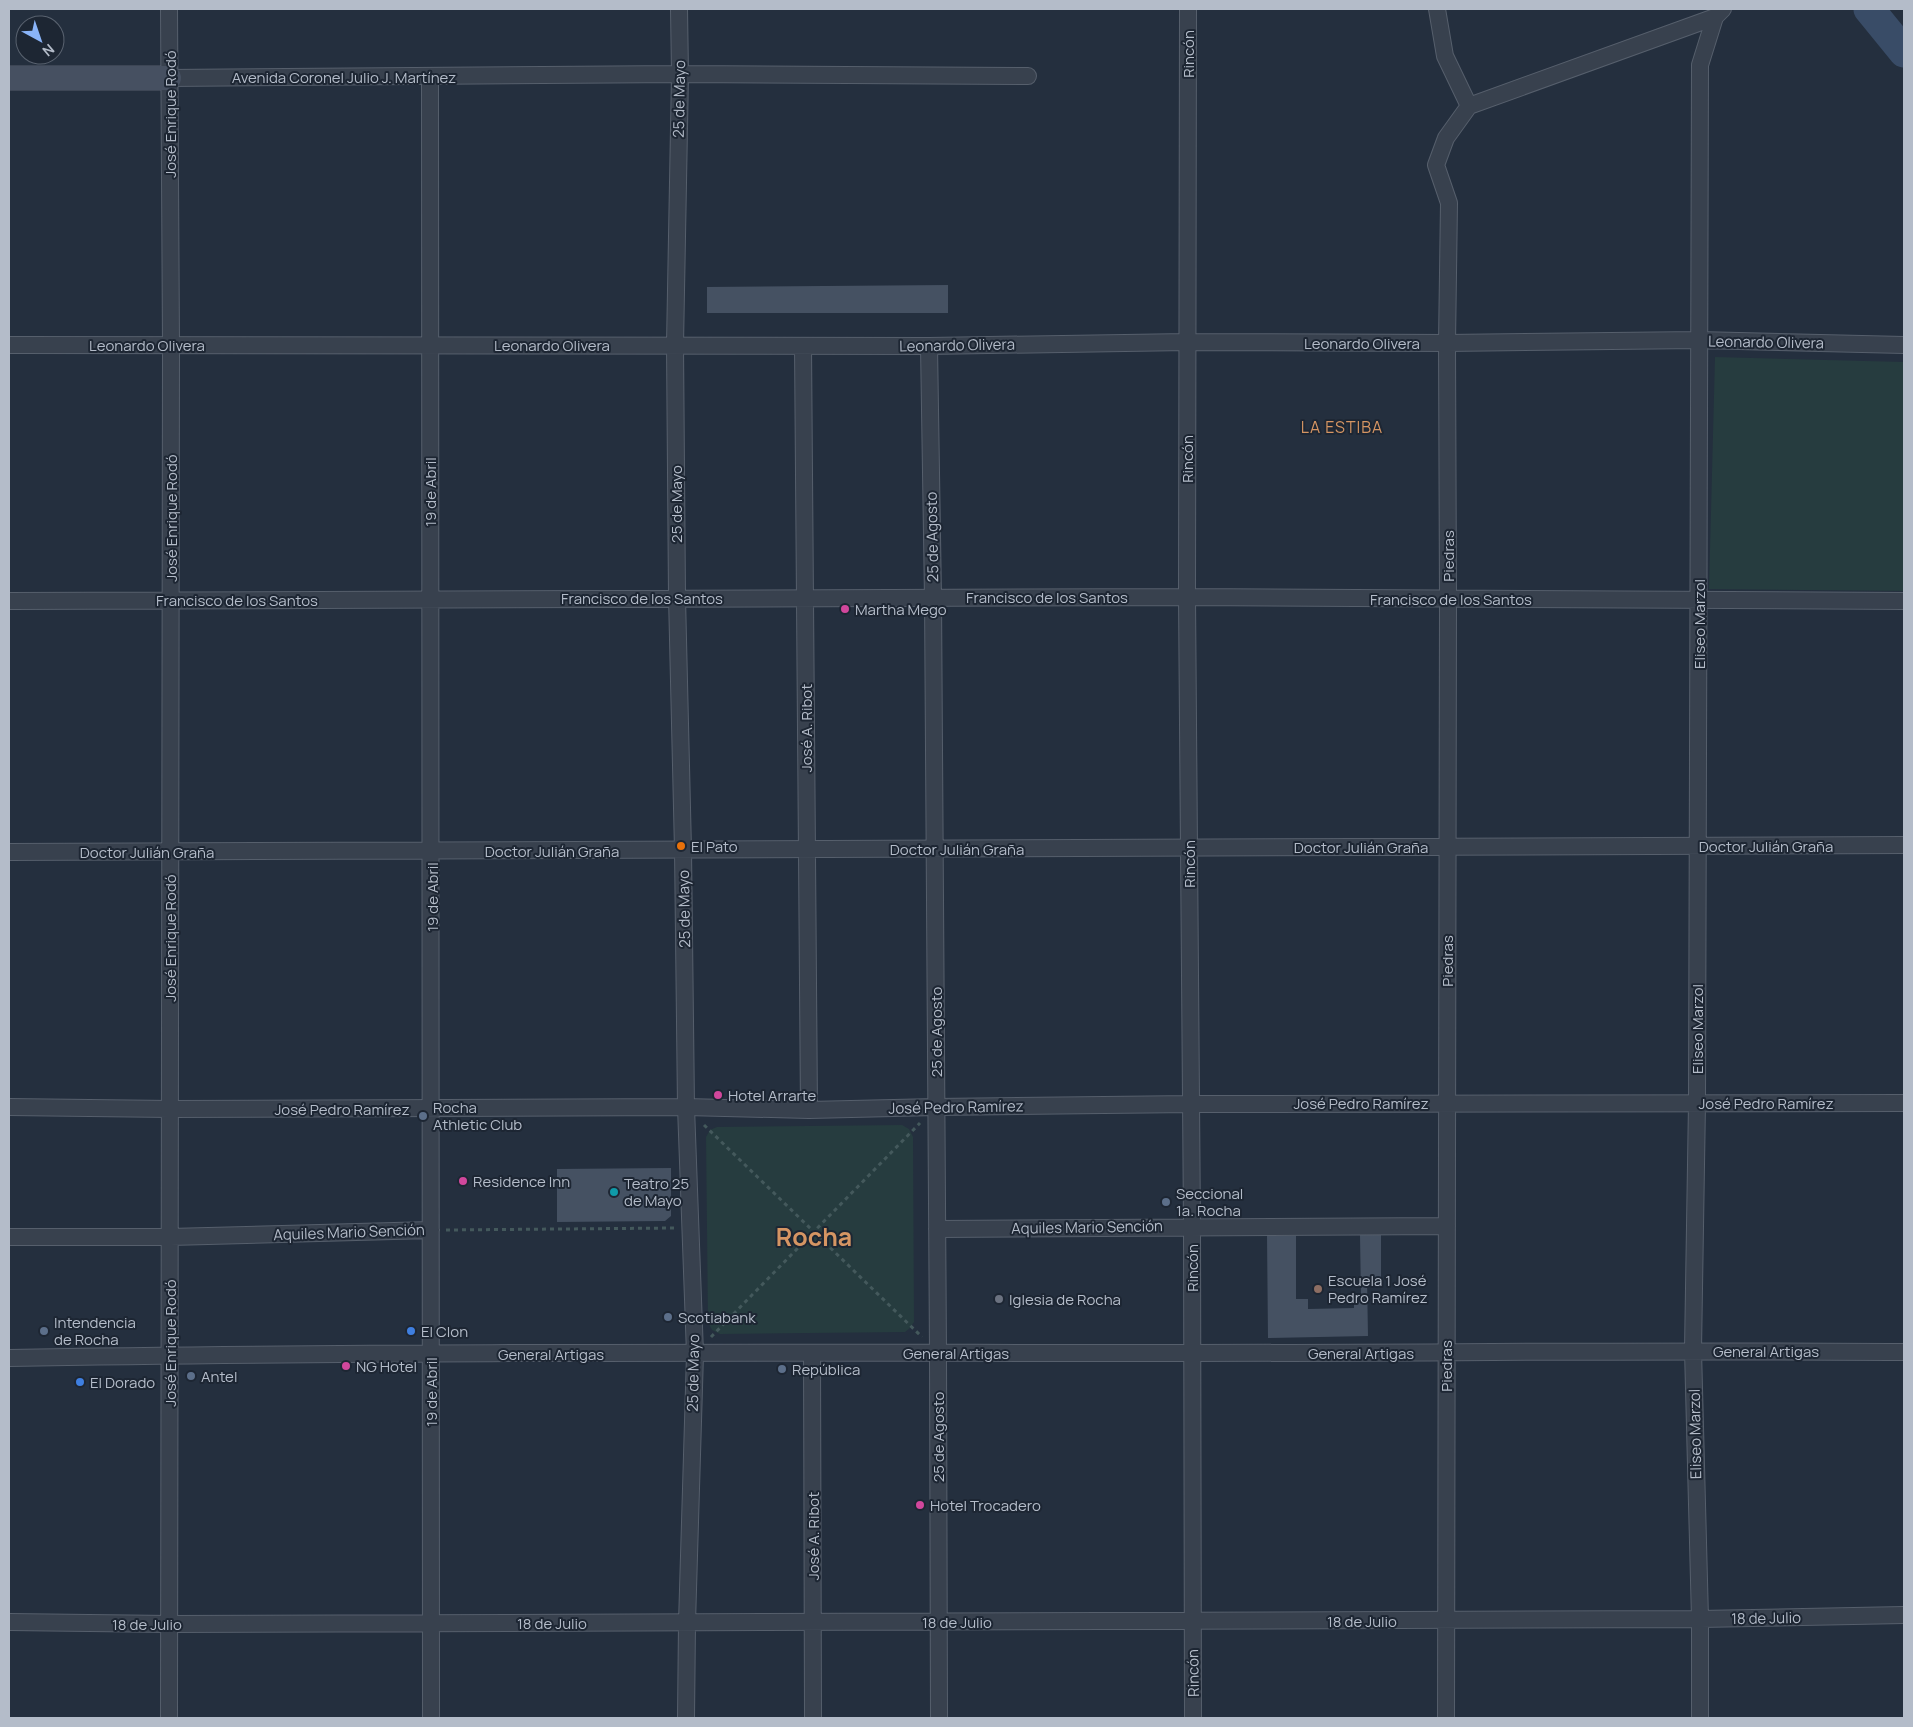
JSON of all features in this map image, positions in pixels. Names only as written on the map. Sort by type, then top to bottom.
[{"type":"street","name":"José Enrique Rodó","points":[[169,9],[171,345],[169,1718]]},
{"type":"street","name":"25 de Mayo","points":[[679,9],[680,74],[675,345],[677,597],[683,850],[686,1107],[695,1354],[686,1718]]},
{"type":"street","name":"Rincón","points":[[1188,9],[1187,597],[1192,1226],[1193,1718]]},
{"type":"street","points":[[1437,9],[1445,56],[1470,106],[1719,13]]},
{"type":"street","name":"Eliseo Marzol","points":[[1700,1718],[1700,1620],[1693,1350],[1697,1103],[1700,65],[1719,13]]},
{"type":"street","name":"Avenida Coronel Julio J. Martínez","points":[[9,78],[680,74],[1028,76]]},
{"type":"street","name":"19 de Abril","points":[[430,76],[432,851],[431,1718]]},
{"type":"street","name":"Piedras","points":[[1446,1718],[1447,343],[1449,203],[1436,165],[1446,138],[1470,106]]},
{"type":"street","name":"Leonardo Olivera","points":[[9,345],[929,346],[1187,342],[1447,343],[1698,340],[1904,345]]},
{"type":"street","name":"José A. Ribot","points":[[802,346],[809,1110]]},
{"type":"street","name":"25 de Agosto","points":[[929,346],[933,598],[938,1353],[938,1718]]},
{"type":"street","name":"Francisco de los Santos","points":[[9,601],[677,597],[1187,597],[1904,601]]},
{"type":"street","name":"Doctor Julián Graña","points":[[9,852],[1904,845]]},
{"type":"street","name":"José Pedro Ramírez","points":[[9,1108],[686,1107],[809,1110],[936,1106],[1191,1104],[1904,1103]]},
{"type":"street","name":"Aquiles Mario Sención","points":[[937,1229],[1447,1226]]},
{"type":"street","name":"Aquiles Mario Sención","points":[[9,1237],[170,1237],[431,1230]]},
{"type":"street","name":"General Artigas","points":[[9,1358],[170,1355],[1446,1353],[1693,1350],[1904,1352]]},
{"type":"street","name":"José A. Ribot","points":[[812,1353],[813,1718]]},
{"type":"street","name":"18 de Julio","points":[[9,1622],[170,1624],[1700,1620],[1904,1615]]},
{"type":"path","points":[[695,1354],[936,1106]]},
{"type":"path","points":[[686,1107],[938,1353]]},
{"type":"path","name":"Aquiles Mario Sención","points":[[431,1230],[690,1228]]},
{"type":"green space","points":[[1715,357],[1904,362],[1904,591],[1709,589]]},
{"type":"green space","points":[[902,1125],[909,1129],[913,1137],[914,1322],[910,1328],[905,1332],[720,1334],[712,1330],[708,1322],[706,1137],[710,1130],[717,1127]]},
{"type":"building","points":[[948,285],[948,313],[707,313],[707,287]]},
{"type":"building","name":"Teatro 25 de Mayo","points":[[671,1168],[671,1216],[665,1221],[557,1222],[557,1169]]},
{"type":"building","points":[[1381,1234],[1381,1279],[1367,1279],[1368,1336],[1268,1338],[1267,1236],[1296,1236],[1296,1299],[1308,1299],[1308,1309],[1354,1308],[1354,1299],[1361,1298],[1360,1235]]},
{"type":"waterway","points":[[1869,9],[1904,52]]},
{"type":"place","name":"Martha Mego","points":[[845,609]]},
{"type":"place","name":"El Pato","points":[[681,846]]},
{"type":"place","name":"Hotel Arrarte","points":[[718,1095]]},
{"type":"place","name":"Rocha Athletic Club","points":[[423,1116]]},
{"type":"place","name":"Residence Inn","points":[[463,1181]]},
{"type":"place","name":"Teatro 25 de Mayo","points":[[614,1192]]},
{"type":"place","name":"Seccional 1a. Rocha","points":[[1166,1202]]},
{"type":"place","name":"Escuela 1 José Pedro Ramírez","points":[[1318,1289]]},
{"type":"place","name":"Iglesia de Rocha","points":[[999,1299]]},
{"type":"place","name":"Scotiabank","points":[[668,1317]]},
{"type":"place","name":"Intendencia de Rocha","points":[[44,1331]]},
{"type":"place","name":"El Clon","points":[[411,1331]]},
{"type":"place","name":"NG Hotel","points":[[346,1366]]},
{"type":"place","name":"República","points":[[782,1369]]},
{"type":"place","name":"Antel","points":[[191,1376]]},
{"type":"place","name":"El Dorado","points":[[80,1382]]},
{"type":"place","name":"Hotel Trocadero","points":[[920,1505]]},
{"type":"district","name":"LA ESTIBA","points":[[1342,427]]},
{"type":"district","name":"Rocha","points":[[814,1236]]}]
